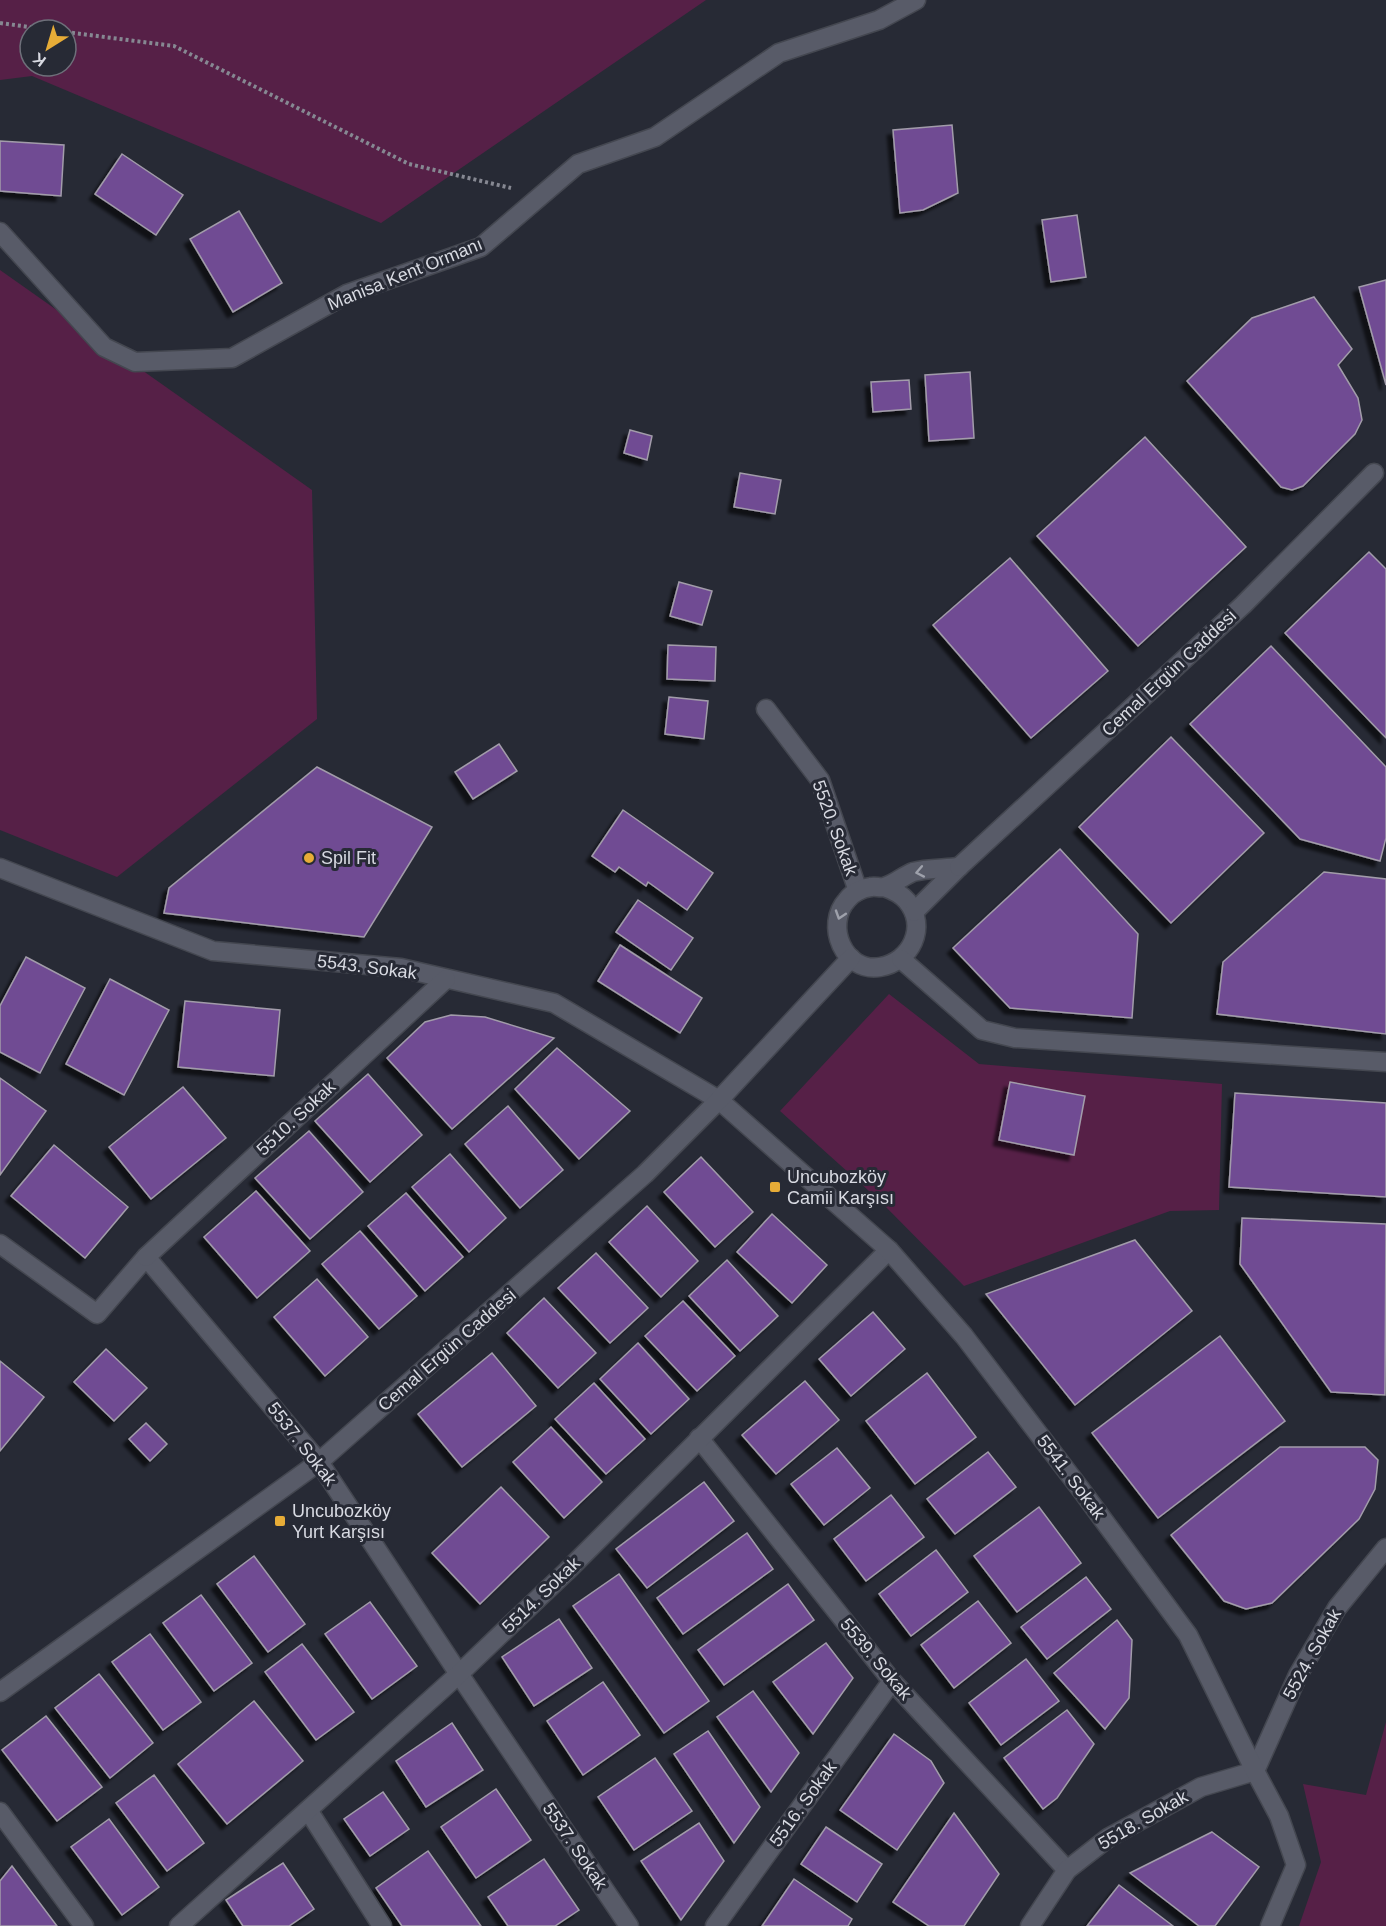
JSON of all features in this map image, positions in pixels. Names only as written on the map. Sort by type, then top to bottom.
[{"type":"street","name":"Manisa Kent Ormanı","points":[[0,232],[58,293],[104,347],[135,362],[232,358],[347,294],[481,247],[578,164],[656,137],[779,53],[879,20],[916,0]]},
{"type":"street","name":"Cemal Ergün Caddesi","points":[[914,912],[959,867],[1243,605],[1380,471]]},
{"type":"street","name":"5520. Sokak","points":[[766,709],[820,780],[858,891]]},
{"type":"street","points":[[884,887],[914,872],[959,867]]},
{"type":"street","name":"5543. Sokak","points":[[0,868],[213,951],[401,968],[554,1003],[720,1100]]},
{"type":"street","points":[[871,887],[884,887],[907,900],[914,912],[917,924],[916,938],[910,950],[901,959],[875,968],[862,965],[842,948],[837,936],[836,922],[847,899],[858,891],[871,887]]},
{"type":"street","name":"Cemal Ergün Caddesi","points":[[0,1692],[319,1462],[645,1174],[720,1100],[851,958]]},
{"type":"street","points":[[901,959],[982,1030],[1015,1038],[1386,1062]]},
{"type":"street","name":"5510. Sokak","points":[[147,1257],[446,979]]},
{"type":"street","name":"5541. Sokak","points":[[720,1100],[889,1250],[964,1336],[1188,1635],[1279,1816],[1296,1865],[1270,1926]]},
{"type":"street","points":[[0,1244],[97,1314],[147,1257]]},
{"type":"street","name":"5514. Sokak","points":[[180,1926],[459,1674],[567,1571],[889,1250]]},
{"type":"street","name":"5537. Sokak","points":[[147,1257],[319,1462],[629,1926]]},
{"type":"street","name":"5539. Sokak","points":[[699,1438],[892,1681],[1066,1870]]},
{"type":"street","name":"5524. Sokak","points":[[1255,1771],[1298,1675],[1337,1608],[1386,1548]]},
{"type":"street","name":"5516. Sokak","points":[[715,1926],[892,1681]]},
{"type":"street","name":"5518. Sokak","points":[[1030,1926],[1066,1870],[1108,1838],[1201,1787],[1255,1771]]},
{"type":"street","points":[[308,1810],[382,1926]]},
{"type":"street","points":[[0,1812],[84,1926]]},
{"type":"path","points":[[0,23],[18,25]]},
{"type":"path","points":[[78,34],[174,46],[409,164],[541,196]]},
{"type":"shaded area","points":[[0,0],[706,0],[381,223],[37,78],[78,78],[78,18],[18,18],[18,78],[0,80]]},
{"type":"shaded area","points":[[0,270],[312,490],[317,719],[117,877],[0,830]]},
{"type":"shaded area","points":[[889,994],[979,1064],[1222,1084],[1219,1210],[1170,1211],[964,1286],[879,1200],[780,1111]]},
{"type":"shaded area","points":[[1386,1722],[1386,1926],[1299,1926],[1321,1862],[1303,1784],[1366,1795]]},
{"type":"building","points":[[952,125],[958,193],[923,210],[900,213],[893,130]]},
{"type":"building","points":[[0,141],[64,145],[61,196],[0,191]]},
{"type":"building","points":[[122,154],[183,195],[156,235],[95,194]]},
{"type":"building","points":[[239,211],[282,283],[233,312],[190,239]]},
{"type":"building","points":[[1077,215],[1086,277],[1051,282],[1042,220]]},
{"type":"building","points":[[1386,280],[1386,385],[1359,287]]},
{"type":"building","points":[[1314,297],[1352,349],[1338,365],[1358,398],[1362,420],[1355,434],[1303,486],[1292,490],[1281,487],[1187,381],[1252,318]]},
{"type":"building","points":[[970,372],[974,438],[929,441],[925,375]]},
{"type":"building","points":[[909,380],[911,409],[873,412],[871,382]]},
{"type":"building","points":[[630,430],[652,436],[647,460],[624,453]]},
{"type":"building","points":[[1145,437],[1246,547],[1138,646],[1037,536]]},
{"type":"building","points":[[740,473],[781,480],[775,514],[734,507]]},
{"type":"building","points":[[1369,552],[1386,569],[1386,738],[1285,633]]},
{"type":"building","points":[[1010,558],[1108,671],[1031,738],[933,625]]},
{"type":"building","points":[[679,582],[712,591],[702,625],[670,616]]},
{"type":"building","points":[[668,645],[716,647],[715,681],[667,679]]},
{"type":"building","points":[[1271,646],[1386,767],[1386,838],[1380,861],[1300,839],[1190,724]]},
{"type":"building","points":[[669,697],[708,701],[704,739],[665,734]]},
{"type":"building","points":[[1171,737],[1264,833],[1171,923],[1079,827]]},
{"type":"building","points":[[499,744],[517,771],[473,799],[455,772]]},
{"type":"building","name":"Spil Fit","points":[[317,767],[432,827],[364,937],[164,913],[169,888]]},
{"type":"building","points":[[623,810],[713,873],[687,910],[648,882],[646,886],[619,867],[615,872],[592,856]]},
{"type":"building","points":[[1060,849],[1138,934],[1132,1018],[1010,1008],[953,948]]},
{"type":"building","points":[[1324,872],[1386,879],[1386,1034],[1217,1014],[1223,962]]},
{"type":"building","points":[[638,900],[693,938],[671,970],[616,932]]},
{"type":"building","points":[[620,945],[702,998],[680,1033],[598,981]]},
{"type":"building","points":[[26,957],[85,988],[40,1073],[0,1052],[0,1006]]},
{"type":"building","points":[[110,979],[169,1010],[124,1095],[66,1064]]},
{"type":"building","points":[[185,1001],[280,1010],[274,1076],[178,1067]]},
{"type":"building","points":[[451,1015],[485,1017],[554,1038],[452,1129],[387,1058],[425,1022]]},
{"type":"building","points":[[557,1048],[630,1111],[579,1159],[515,1089]]},
{"type":"building","points":[[368,1074],[422,1135],[370,1182],[315,1121]]},
{"type":"building","points":[[0,1078],[46,1111],[0,1175]]},
{"type":"building","points":[[1010,1082],[1085,1096],[1074,1155],[999,1140]]},
{"type":"building","points":[[183,1087],[226,1138],[151,1199],[109,1147]]},
{"type":"building","points":[[1235,1093],[1386,1103],[1386,1197],[1229,1187]]},
{"type":"building","points":[[508,1106],[563,1170],[520,1208],[465,1144]]},
{"type":"building","points":[[309,1131],[363,1192],[310,1239],[255,1178]]},
{"type":"building","points":[[54,1145],[128,1207],[85,1258],[11,1196]]},
{"type":"building","points":[[450,1154],[506,1218],[469,1252],[412,1187]]},
{"type":"building","points":[[701,1157],[753,1212],[715,1247],[664,1192]]},
{"type":"building","points":[[256,1191],[310,1251],[257,1298],[204,1237]]},
{"type":"building","points":[[406,1193],[463,1257],[425,1291],[368,1226]]},
{"type":"building","points":[[647,1206],[698,1261],[661,1297],[609,1242]]},
{"type":"building","points":[[772,1214],[827,1265],[792,1303],[737,1252]]},
{"type":"building","points":[[1242,1218],[1386,1224],[1385,1395],[1331,1392],[1240,1264]]},
{"type":"building","points":[[360,1231],[417,1296],[379,1329],[322,1264]]},
{"type":"building","points":[[1135,1240],[1192,1311],[1075,1405],[986,1294]]},
{"type":"building","points":[[596,1253],[648,1308],[610,1343],[558,1288]]},
{"type":"building","points":[[727,1260],[778,1316],[740,1351],[689,1296]]},
{"type":"building","points":[[317,1279],[368,1337],[325,1376],[274,1317]]},
{"type":"building","points":[[544,1298],[596,1353],[558,1388],[507,1333]]},
{"type":"building","points":[[683,1301],[735,1356],[697,1391],[645,1336]]},
{"type":"building","points":[[873,1312],[905,1349],[851,1396],[819,1359]]},
{"type":"building","points":[[1220,1336],[1285,1421],[1158,1518],[1092,1433]]},
{"type":"building","points":[[638,1343],[689,1399],[651,1434],[600,1379]]},
{"type":"building","points":[[106,1349],[147,1388],[114,1421],[74,1382]]},
{"type":"building","points":[[492,1353],[536,1406],[462,1467],[418,1414]]},
{"type":"building","points":[[0,1361],[44,1397],[0,1451]]},
{"type":"building","points":[[927,1373],[976,1437],[915,1484],[866,1421]]},
{"type":"building","points":[[805,1381],[839,1420],[776,1474],[742,1435]]},
{"type":"building","points":[[594,1383],[645,1439],[606,1474],[555,1419]]},
{"type":"building","points":[[146,1423],[167,1444],[150,1461],[129,1439]]},
{"type":"building","points":[[551,1427],[602,1482],[564,1518],[513,1462]]},
{"type":"building","points":[[1280,1447],[1365,1447],[1378,1460],[1375,1489],[1359,1519],[1272,1603],[1246,1609],[1224,1601],[1171,1535]]},
{"type":"building","points":[[837,1448],[870,1488],[824,1525],[791,1484]]},
{"type":"building","points":[[988,1452],[1016,1487],[955,1534],[927,1499]]},
{"type":"building","points":[[704,1482],[734,1521],[647,1588],[616,1549]]},
{"type":"building","points":[[501,1487],[549,1537],[480,1604],[432,1553]]},
{"type":"building","points":[[891,1495],[924,1537],[866,1581],[834,1539]]},
{"type":"building","points":[[1039,1507],[1081,1563],[1017,1612],[974,1556]]},
{"type":"building","points":[[747,1533],[773,1569],[683,1634],[657,1598]]},
{"type":"building","points":[[936,1550],[968,1592],[911,1636],[879,1594]]},
{"type":"building","points":[[254,1556],[305,1624],[268,1652],[217,1584]]},
{"type":"building","points":[[619,1574],[709,1701],[664,1733],[573,1606]]},
{"type":"building","points":[[1086,1577],[1111,1609],[1047,1659],[1021,1627]]},
{"type":"building","points":[[788,1584],[814,1620],[724,1685],[698,1650]]},
{"type":"building","points":[[201,1595],[252,1663],[214,1691],[163,1623]]},
{"type":"building","points":[[978,1601],[1011,1643],[954,1688],[921,1645]]},
{"type":"building","points":[[370,1602],[417,1666],[372,1699],[325,1634]]},
{"type":"building","points":[[559,1619],[592,1668],[534,1706],[502,1657]]},
{"type":"building","points":[[1117,1620],[1132,1640],[1129,1698],[1105,1729],[1054,1673]]},
{"type":"building","points":[[150,1634],[201,1702],[163,1730],[112,1662]]},
{"type":"building","points":[[826,1643],[853,1678],[813,1734],[773,1682]]},
{"type":"building","points":[[302,1644],[354,1712],[316,1740],[265,1672]]},
{"type":"building","points":[[1026,1659],[1059,1701],[1001,1745],[969,1703]]},
{"type":"building","points":[[99,1674],[153,1743],[110,1778],[55,1708]]},
{"type":"building","points":[[603,1682],[640,1735],[583,1775],[547,1721]]},
{"type":"building","points":[[753,1691],[799,1753],[771,1792],[717,1717]]},
{"type":"building","points":[[254,1701],[303,1761],[227,1824],[178,1764]]},
{"type":"building","points":[[1067,1710],[1094,1744],[1057,1798],[1043,1809],[1004,1758]]},
{"type":"building","points":[[46,1716],[102,1787],[57,1821],[2,1750]]},
{"type":"building","points":[[452,1723],[483,1770],[426,1807],[396,1761]]},
{"type":"building","points":[[708,1731],[760,1807],[734,1843],[674,1754]]},
{"type":"building","points":[[894,1734],[931,1761],[944,1783],[897,1850],[840,1810]]},
{"type":"building","points":[[655,1758],[692,1811],[634,1850],[598,1797]]},
{"type":"building","points":[[154,1775],[204,1843],[167,1871],[116,1803]]},
{"type":"building","points":[[496,1789],[531,1840],[476,1878],[441,1827]]},
{"type":"building","points":[[383,1792],[409,1829],[370,1856],[344,1819]]},
{"type":"building","points":[[954,1813],[999,1874],[964,1926],[929,1926],[893,1902]]},
{"type":"building","points":[[109,1819],[159,1887],[122,1915],[71,1847]]},
{"type":"building","points":[[699,1823],[724,1861],[681,1920],[641,1861]]},
{"type":"building","points":[[826,1827],[882,1864],[857,1902],[801,1864]]},
{"type":"building","points":[[1212,1832],[1259,1867],[1215,1926],[1199,1926],[1130,1873]]},
{"type":"building","points":[[428,1851],[481,1926],[402,1926],[376,1888]]},
{"type":"building","points":[[544,1859],[579,1910],[555,1926],[508,1926],[488,1897]]},
{"type":"building","points":[[283,1863],[314,1909],[289,1926],[243,1926],[226,1900]]},
{"type":"building","points":[[12,1866],[57,1926],[0,1926],[0,1881]]},
{"type":"building","points":[[794,1879],[852,1919],[848,1926],[762,1926]]},
{"type":"building","points":[[1119,1885],[1173,1926],[1087,1926]]},
{"type":"place","name":"Spil Fit","points":[[309,858]]},
{"type":"place","name":"Uncubozköy Camii Karşısı","points":[[775,1187]]},
{"type":"place","name":"Uncubozköy Yurt Karşısı","points":[[280,1521]]}]
